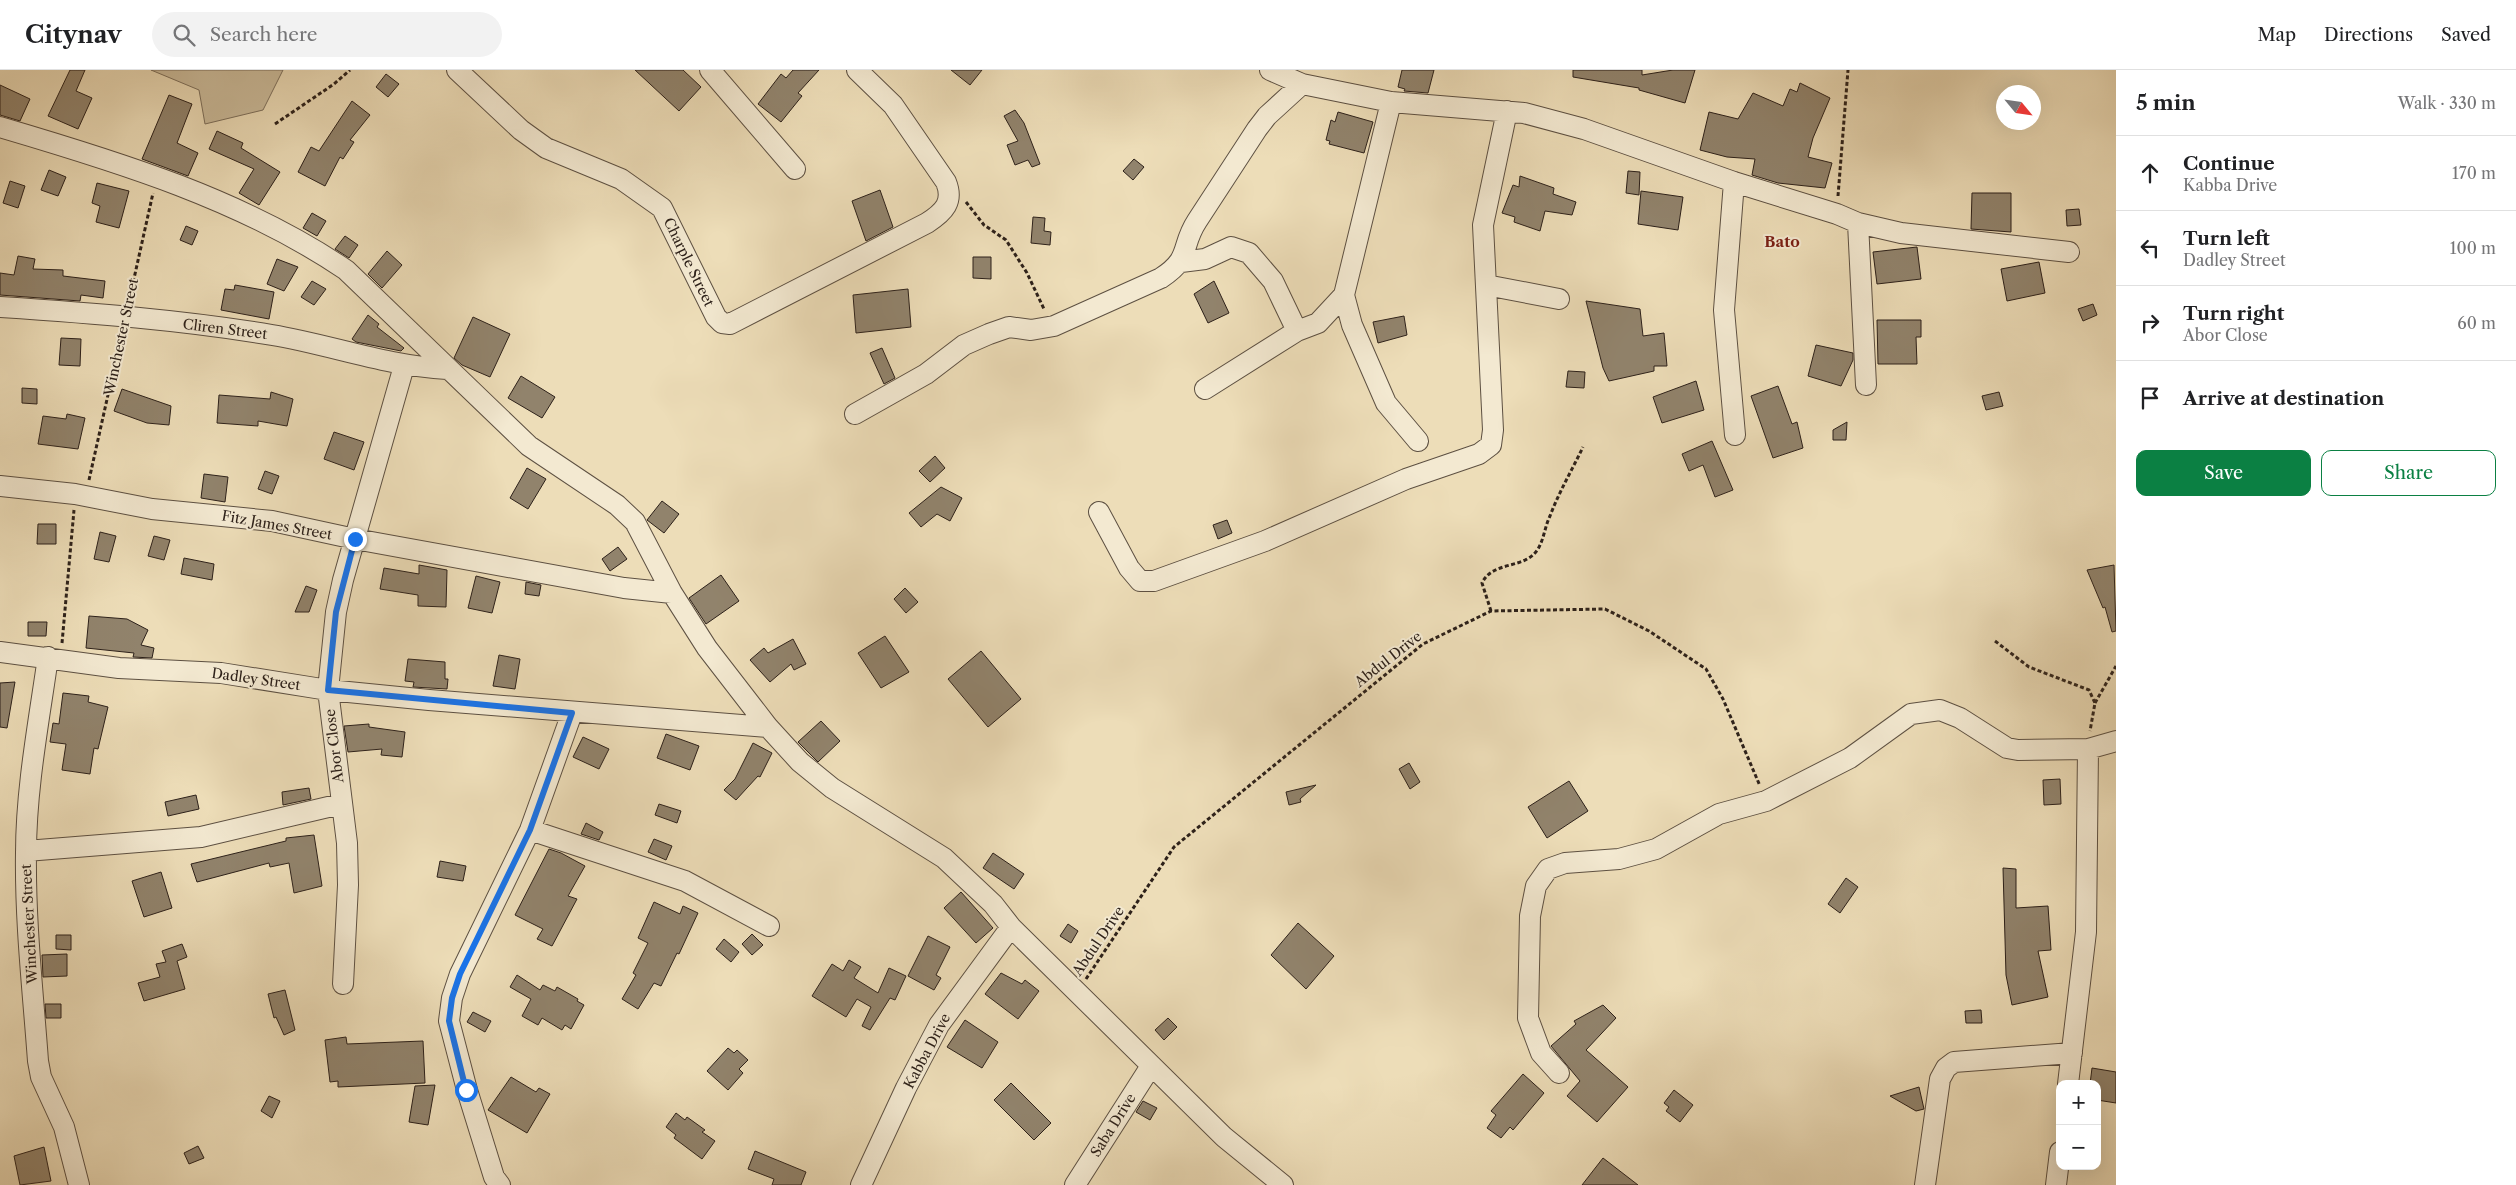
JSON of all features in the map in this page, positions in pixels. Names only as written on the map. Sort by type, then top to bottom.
[{"type":"street","name":"Charple Street","points":[[457,70],[521,130],[546,148],[621,179],[662,208],[716,318],[722,323],[730,324],[737,321],[928,224],[941,214],[949,203],[950,192]]},
{"type":"street","points":[[710,70],[795,169]]},
{"type":"street","points":[[857,70],[892,104],[946,182],[950,192]]},
{"type":"street","points":[[1270,70],[1302,84],[1391,102],[1524,113],[1584,129],[1734,182],[1837,214],[1858,224],[1901,233],[2069,252]]},
{"type":"street","points":[[1181,262],[1190,233],[1257,129],[1267,116],[1302,84]]},
{"type":"street","points":[[1391,102],[1344,295],[1352,325],[1386,403],[1418,441]]},
{"type":"street","points":[[1099,512],[1129,568],[1140,581],[1154,581],[1265,541],[1406,479],[1479,454],[1491,445],[1493,430],[1483,226],[1507,111]]},
{"type":"street","points":[[0,127],[106,158],[214,200],[324,254],[362,284],[529,446],[617,506],[635,522],[672,593],[707,648],[768,727],[800,762],[832,788],[944,858],[987,898],[1011,927],[1224,1137],[1283,1185]]},
{"type":"street","points":[[1734,182],[1724,310],[1735,435]]},
{"type":"street","points":[[1858,224],[1866,385]]},
{"type":"street","points":[[855,414],[926,374],[964,345],[1010,327],[1031,330],[1054,326],[1161,278],[1181,262],[1205,259],[1231,247],[1249,253],[1273,281],[1297,330]]},
{"type":"street","points":[[1486,285],[1559,300]]},
{"type":"street","points":[[1204,389],[1297,330],[1318,323],[1344,295]]},
{"type":"street","name":"Cliren Street","points":[[0,307],[125,317],[298,339],[404,366],[447,368]]},
{"type":"street","name":"Abor Close","points":[[343,984],[348,885],[347,843],[328,690],[336,612],[404,366]]},
{"type":"street","name":"Fitz James Street","points":[[0,486],[80,495],[152,509],[272,521],[355,539],[624,588],[672,593]]},
{"type":"street","name":"Dadley Street","points":[[0,652],[119,668],[222,673],[328,690],[572,713],[768,727]]},
{"type":"street","name":"Winchester Street","points":[[54,658],[26,851],[38,1061],[44,1084],[64,1126],[79,1185]]},
{"type":"street","points":[[1559,1073],[1541,1053],[1528,1018],[1530,916],[1536,886],[1548,869],[1565,863],[1619,859],[1656,849],[1719,814],[1766,800],[1850,758],[1911,714],[1940,710],[1960,718],[2007,748],[2088,749],[2116,741]]},
{"type":"street","points":[[500,1185],[494,1177],[466,1090],[449,1021],[452,998],[460,974],[530,830],[572,713]]},
{"type":"street","points":[[2069,1080],[2086,932],[2088,749]]},
{"type":"street","points":[[26,851],[200,837],[341,804]]},
{"type":"street","points":[[530,830],[685,881],[769,926]]},
{"type":"street","name":"Kabba Drive","points":[[861,1185],[902,1096],[939,1024],[1011,927]]},
{"type":"street","points":[[1926,1185],[1940,1079],[1946,1068],[1954,1062],[2072,1053]]},
{"type":"street","name":"Saba Drive","points":[[1075,1185],[1151,1066]]},
{"type":"street","points":[[2056,1185],[2058,1170]]},
{"type":"path","points":[[275,124],[334,84],[350,70]]},
{"type":"path","points":[[1837,214],[1848,70]]},
{"type":"path","name":"Winchester Street","points":[[54,658],[80,495],[125,317],[156,177]]},
{"type":"path","points":[[950,192],[970,204],[984,225],[1006,240],[1027,273],[1054,326]]},
{"type":"path","points":[[1490,611],[1482,583],[1486,575],[1493,570],[1529,559],[1538,548],[1550,516],[1583,447]]},
{"type":"path","name":"Abdul Drive","points":[[1078,992],[1174,847],[1423,644],[1490,611],[1606,610],[1649,632],[1706,669],[1723,699],[1766,800]]},
{"type":"path","points":[[1995,641],[2029,667],[2089,690],[2094,703]]},
{"type":"path","points":[[2088,749],[2094,703],[2116,666]]},
{"type":"shaded area","points":[[151,70],[283,70],[263,110],[205,124],[199,90]]},
{"type":"building","points":[[70,70],[85,70],[76,91],[92,98],[78,129],[48,116]]},
{"type":"building","points":[[635,70],[683,70],[701,87],[679,111]]},
{"type":"building","points":[[793,70],[819,70],[798,93],[802,96],[781,122],[758,104],[781,74],[786,78]]},
{"type":"building","points":[[951,70],[982,70],[970,85]]},
{"type":"building","points":[[1402,70],[1434,70],[1428,93],[1404,91],[1405,89],[1398,87]]},
{"type":"building","points":[[1573,70],[1642,70],[1642,75],[1673,70],[1695,70],[1685,103],[1639,90],[1639,88],[1573,77]]},
{"type":"building","points":[[386,74],[399,84],[388,97],[376,87]]},
{"type":"building","points":[[1800,83],[1830,98],[1813,138],[1808,157],[1832,163],[1825,188],[1778,183],[1752,175],[1755,159],[1727,157],[1700,150],[1709,112],[1738,119],[1753,93],[1783,106],[1790,89],[1797,92]]},
{"type":"building","points":[[0,85],[30,99],[20,121],[0,115]]},
{"type":"building","points":[[169,95],[192,104],[177,143],[198,153],[188,176],[142,159]]},
{"type":"building","points":[[352,101],[370,115],[350,140],[354,142],[343,159],[340,157],[325,186],[298,172],[311,147],[319,151]]},
{"type":"building","points":[[1015,110],[1024,123],[1040,164],[1032,167],[1028,160],[1015,165],[1007,145],[1018,141],[1004,116]]},
{"type":"building","points":[[1338,112],[1373,122],[1364,153],[1329,144],[1330,141],[1326,140],[1331,120],[1335,122]]},
{"type":"building","points":[[217,131],[243,143],[241,148],[280,172],[259,205],[239,193],[254,169],[209,149]]},
{"type":"building","points":[[1134,159],[1144,167],[1133,180],[1123,171]]},
{"type":"building","points":[[49,170],[66,177],[58,196],[41,190]]},
{"type":"building","points":[[1628,171],[1640,172],[1639,195],[1626,193]]},
{"type":"building","points":[[1520,176],[1554,188],[1553,194],[1576,202],[1572,215],[1545,211],[1540,231],[1514,222],[1515,217],[1502,213],[1513,185],[1519,187]]},
{"type":"building","points":[[10,181],[25,186],[18,208],[3,203]]},
{"type":"building","points":[[97,183],[129,191],[119,228],[96,222],[100,206],[92,203]]},
{"type":"building","points":[[880,190],[893,227],[866,241],[852,201]]},
{"type":"building","points":[[1641,191],[1683,197],[1678,230],[1638,224]]},
{"type":"building","points":[[1972,193],[2011,193],[2011,232],[1971,229]]},
{"type":"building","points":[[2079,209],[2081,225],[2067,226],[2066,210]]},
{"type":"building","points":[[312,213],[326,221],[317,236],[303,228]]},
{"type":"building","points":[[1033,217],[1045,218],[1044,231],[1051,232],[1050,245],[1031,243]]},
{"type":"building","points":[[186,226],[198,231],[192,245],[180,240]]},
{"type":"building","points":[[345,236],[358,245],[349,258],[335,249]]},
{"type":"building","points":[[1917,247],[1921,279],[1877,284],[1873,252]]},
{"type":"building","points":[[387,251],[402,265],[382,288],[368,274]]},
{"type":"building","points":[[18,256],[35,259],[33,269],[63,270],[63,276],[105,281],[103,298],[81,295],[80,301],[0,295],[0,273],[14,275]]},
{"type":"building","points":[[973,257],[991,257],[991,279],[973,278]]},
{"type":"building","points":[[277,259],[298,267],[284,291],[267,284]]},
{"type":"building","points":[[2039,262],[2045,293],[2007,301],[2001,269]]},
{"type":"building","points":[[312,281],[326,289],[314,305],[301,297]]},
{"type":"building","points":[[1214,281],[1229,313],[1208,323],[1194,294]]},
{"type":"building","points":[[235,285],[274,292],[269,319],[221,310],[225,289],[234,290]]},
{"type":"building","points":[[908,289],[911,327],[856,333],[853,295]]},
{"type":"building","points":[[1586,301],[1640,309],[1643,336],[1664,333],[1667,366],[1654,366],[1654,371],[1609,381],[1603,368]]},
{"type":"building","points":[[2093,304],[2097,315],[2083,321],[2078,309]]},
{"type":"building","points":[[368,315],[379,324],[377,327],[404,348],[401,351],[356,342],[352,339]]},
{"type":"building","points":[[1404,316],[1407,335],[1378,343],[1373,322]]},
{"type":"building","points":[[473,317],[510,334],[490,377],[462,365],[454,358]]},
{"type":"building","points":[[1877,320],[1921,320],[1921,337],[1916,337],[1917,364],[1878,364]]},
{"type":"building","points":[[61,338],[81,339],[80,366],[59,365]]},
{"type":"building","points":[[1816,345],[1853,353],[1853,360],[1841,386],[1808,376]]},
{"type":"building","points":[[882,348],[895,378],[884,384],[870,353]]},
{"type":"building","points":[[1568,371],[1585,372],[1584,388],[1566,387]]},
{"type":"building","points":[[521,376],[555,397],[542,418],[508,398]]},
{"type":"building","points":[[1696,381],[1704,410],[1662,423],[1653,397]]},
{"type":"building","points":[[1778,386],[1792,424],[1797,422],[1803,448],[1773,458],[1751,396]]},
{"type":"building","points":[[22,388],[37,389],[37,404],[22,403]]},
{"type":"building","points":[[122,389],[171,406],[169,425],[147,423],[114,411]]},
{"type":"building","points":[[271,392],[293,399],[287,426],[258,421],[258,426],[217,423],[219,395],[270,399]]},
{"type":"building","points":[[1999,392],[2003,406],[1986,410],[1982,396]]},
{"type":"building","points":[[67,414],[85,418],[78,449],[38,444],[43,416],[66,419]]},
{"type":"building","points":[[1847,422],[1846,440],[1833,440],[1833,430]]},
{"type":"building","points":[[334,432],[364,442],[354,470],[324,459]]},
{"type":"building","points":[[1712,441],[1733,490],[1715,497],[1703,465],[1689,471],[1682,454]]},
{"type":"building","points":[[935,456],[945,468],[930,482],[919,471]]},
{"type":"building","points":[[527,468],[546,479],[528,509],[510,498]]},
{"type":"building","points":[[265,471],[279,476],[272,494],[258,489]]},
{"type":"building","points":[[204,474],[228,477],[225,502],[201,498]]},
{"type":"building","points":[[941,487],[962,498],[950,521],[937,514],[921,527],[909,513]]},
{"type":"building","points":[[662,501],[679,514],[664,533],[647,520]]},
{"type":"building","points":[[1227,520],[1232,533],[1218,539],[1213,525]]},
{"type":"building","points":[[38,524],[56,524],[56,544],[37,544]]},
{"type":"building","points":[[100,532],[116,536],[109,562],[94,559]]},
{"type":"building","points":[[154,536],[170,540],[164,560],[148,556]]},
{"type":"building","points":[[618,547],[627,559],[610,571],[602,559]]},
{"type":"building","points":[[184,558],[214,564],[212,580],[181,574]]},
{"type":"building","points":[[419,565],[447,570],[446,607],[418,606],[418,595],[380,589],[384,568],[419,574]]},
{"type":"building","points":[[2114,565],[2116,631],[2112,632],[2105,607],[2103,608],[2087,570]]},
{"type":"building","points":[[721,575],[739,601],[706,624],[689,598]]},
{"type":"building","points":[[476,576],[500,582],[492,613],[468,608]]},
{"type":"building","points":[[526,582],[541,585],[539,596],[525,594]]},
{"type":"building","points":[[306,586],[317,590],[309,612],[295,612]]},
{"type":"building","points":[[905,588],[918,602],[906,613],[894,599]]},
{"type":"building","points":[[89,616],[127,619],[148,630],[141,645],[154,648],[152,658],[133,657],[134,653],[86,648]]},
{"type":"building","points":[[28,622],[47,622],[46,636],[28,636]]},
{"type":"building","points":[[885,636],[909,672],[881,688],[858,653]]},
{"type":"building","points":[[793,639],[806,664],[794,670],[791,664],[770,682],[750,660],[764,648],[768,653]]},
{"type":"building","points":[[981,651],[1021,699],[988,727],[948,679]]},
{"type":"building","points":[[499,655],[520,659],[515,689],[493,686]]},
{"type":"building","points":[[408,659],[445,662],[445,679],[448,679],[447,689],[413,687],[414,682],[405,681]]},
{"type":"building","points":[[15,682],[7,728],[0,727],[0,683]]},
{"type":"building","points":[[63,693],[89,696],[88,702],[108,707],[98,749],[94,748],[90,774],[62,770],[66,744],[50,742],[53,723],[59,724]]},
{"type":"building","points":[[821,721],[840,741],[818,762],[798,742]]},
{"type":"building","points":[[369,724],[369,727],[405,732],[402,757],[381,755],[382,749],[348,752],[344,726]]},
{"type":"building","points":[[666,734],[699,746],[690,770],[657,758]]},
{"type":"building","points":[[583,737],[609,749],[599,769],[573,757]]},
{"type":"building","points":[[753,743],[772,753],[760,777],[758,776],[736,800],[724,790],[735,779]]},
{"type":"building","points":[[1409,763],[1420,782],[1410,789],[1399,769]]},
{"type":"building","points":[[2060,779],[2061,804],[2044,805],[2043,780]]},
{"type":"building","points":[[1569,781],[1588,811],[1547,838],[1528,807]]},
{"type":"building","points":[[1316,785],[1300,799],[1301,802],[1289,805],[1286,792]]},
{"type":"building","points":[[309,788],[311,799],[283,805],[282,792]]},
{"type":"building","points":[[196,795],[199,809],[168,816],[165,802]]},
{"type":"building","points":[[659,804],[681,811],[677,823],[655,815]]},
{"type":"building","points":[[586,823],[603,832],[599,840],[581,834]]},
{"type":"building","points":[[314,835],[322,886],[294,893],[289,863],[270,867],[269,863],[197,882],[191,864],[286,841],[286,838]]},
{"type":"building","points":[[654,839],[672,846],[666,860],[648,852]]},
{"type":"building","points":[[549,849],[561,853],[585,866],[568,896],[577,899],[552,946],[537,939],[543,929],[515,915]]},
{"type":"building","points":[[993,853],[1024,874],[1014,889],[983,868]]},
{"type":"building","points":[[440,861],[466,866],[463,881],[437,877]]},
{"type":"building","points":[[2003,868],[2016,869],[2016,908],[2048,906],[2051,950],[2038,951],[2048,997],[2012,1005],[2006,975]]},
{"type":"building","points":[[161,872],[172,908],[144,917],[132,881]]},
{"type":"building","points":[[1846,878],[1858,887],[1840,913],[1828,904]]},
{"type":"building","points":[[961,892],[993,928],[976,943],[944,908]]},
{"type":"building","points":[[654,902],[680,914],[683,906],[698,913],[679,954],[677,953],[661,986],[654,983],[638,1009],[622,999],[636,975],[633,973],[648,943],[638,938]]},
{"type":"building","points":[[1298,923],[1334,956],[1306,989],[1271,955]]},
{"type":"building","points":[[1068,924],[1078,931],[1071,943],[1060,936]]},
{"type":"building","points":[[752,934],[763,945],[752,955],[742,944]]},
{"type":"building","points":[[56,935],[71,935],[71,950],[56,949]]},
{"type":"building","points":[[928,936],[950,947],[936,975],[941,978],[934,990],[908,976]]},
{"type":"building","points":[[724,939],[739,952],[731,962],[716,949]]},
{"type":"building","points":[[182,944],[187,957],[177,961],[185,989],[144,1001],[138,983],[160,977],[156,964],[166,962],[162,951]]},
{"type":"building","points":[[67,954],[67,976],[43,977],[42,955]]},
{"type":"building","points":[[849,960],[861,967],[854,978],[878,993],[889,968],[906,976],[895,1000],[890,998],[870,1030],[862,1026],[871,1007],[857,999],[846,1017],[812,996],[832,964],[843,971]]},
{"type":"building","points":[[1001,973],[1022,984],[1025,980],[1039,991],[1018,1019],[985,994]]},
{"type":"building","points":[[517,975],[540,990],[543,985],[555,991],[557,987],[578,999],[577,1001],[584,1005],[571,1029],[565,1025],[562,1030],[542,1018],[538,1025],[522,1016],[531,999],[510,987]]},
{"type":"building","points":[[285,990],[295,1030],[284,1035],[276,1017],[274,1018],[268,994]]},
{"type":"building","points":[[45,1004],[61,1004],[61,1018],[46,1018]]},
{"type":"building","points":[[1603,1005],[1616,1018],[1586,1050],[1628,1087],[1597,1122],[1567,1096],[1580,1081],[1551,1046],[1576,1024],[1574,1021]]},
{"type":"building","points":[[1981,1010],[1982,1023],[1966,1023],[1965,1011]]},
{"type":"building","points":[[473,1012],[491,1021],[485,1032],[467,1022]]},
{"type":"building","points":[[1168,1018],[1177,1027],[1164,1040],[1155,1030]]},
{"type":"building","points":[[965,1020],[998,1042],[982,1068],[947,1047]]},
{"type":"building","points":[[346,1037],[347,1044],[423,1041],[425,1083],[338,1087],[338,1081],[330,1082],[325,1040]]},
{"type":"building","points":[[728,1048],[734,1053],[737,1050],[748,1060],[739,1069],[743,1073],[728,1090],[707,1071]]},
{"type":"building","points":[[2092,1068],[2116,1072],[2116,1103],[2101,1101],[2101,1080],[2090,1080]]},
{"type":"building","points":[[1523,1074],[1544,1093],[1513,1130],[1510,1127],[1501,1138],[1487,1128],[1496,1115],[1491,1111]]},
{"type":"building","points":[[511,1077],[536,1092],[539,1088],[550,1094],[527,1133],[488,1110]]},
{"type":"building","points":[[1011,1083],[1051,1123],[1034,1140],[994,1100]]},
{"type":"building","points":[[435,1085],[428,1125],[409,1122],[415,1086]]},
{"type":"building","points":[[1919,1087],[1924,1109],[1916,1111],[1890,1096]]},
{"type":"building","points":[[1674,1090],[1693,1105],[1680,1122],[1666,1111],[1669,1107],[1664,1103]]},
{"type":"building","points":[[269,1096],[280,1101],[272,1118],[261,1111]]},
{"type":"building","points":[[1143,1101],[1157,1108],[1150,1120],[1136,1112]]},
{"type":"building","points":[[676,1113],[685,1120],[687,1117],[705,1130],[702,1132],[715,1141],[702,1159],[674,1138],[676,1135],[666,1127]]},
{"type":"building","points":[[198,1146],[204,1158],[189,1164],[184,1153]]},
{"type":"building","points":[[44,1147],[51,1181],[20,1185],[14,1156]]},
{"type":"building","points":[[755,1151],[806,1172],[801,1185],[772,1185],[774,1179],[748,1169]]},
{"type":"building","points":[[1603,1158],[1638,1185],[1582,1185]]},
{"type":"district","name":"Bato","points":[[1782,242]]},
{"type":"route","points":[[355,539],[336,612],[328,690],[572,713],[542,792],[530,830],[460,974],[452,998],[449,1021],[453,1045],[466,1090]]}]
